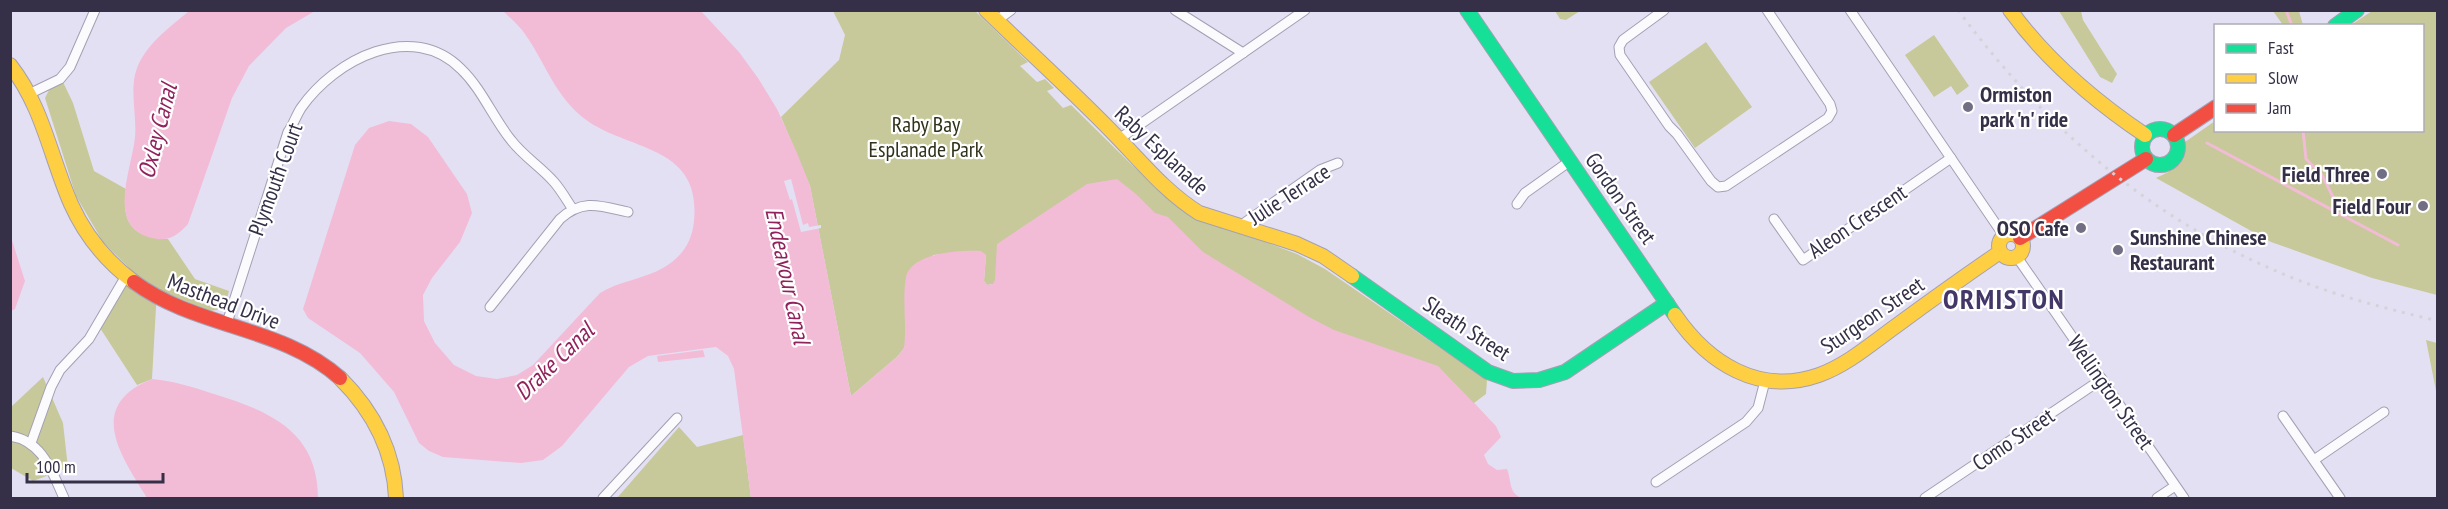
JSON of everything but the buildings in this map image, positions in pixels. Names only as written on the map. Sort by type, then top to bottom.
[{"type":"street","points":[[31,93],[60,79],[70,67],[95,10]]},
{"type":"street","name":"Raby Esplanade","points":[[986,10],[1119,139],[1138,162],[1187,206],[1199,213],[1297,244],[1342,269]]},
{"type":"street","points":[[996,21],[1011,10]]},
{"type":"street","points":[[1174,10],[1243,53]]},
{"type":"street","name":"Gordon Street","points":[[1467,10],[1689,334],[1709,356],[1742,375],[1765,381]]},
{"type":"street","points":[[1664,10],[1623,40],[1619,47],[1620,55],[1669,126],[1718,187],[1726,186],[1777,153],[1828,118],[1832,111],[1830,104],[1767,10]]},
{"type":"street","points":[[1850,10],[2004,236]]},
{"type":"street","points":[[2010,10],[2060,70],[2123,121],[2145,135]]},
{"type":"street","points":[[2338,24],[2357,10]]},
{"type":"street","points":[[1119,139],[1299,12]]},
{"type":"street","name":"Plymouth Court","points":[[226,326],[288,132],[302,108],[321,85],[339,71],[371,53],[399,45],[428,48],[447,57],[462,69],[473,83],[516,147],[553,180],[572,208]]},
{"type":"street","name":"Masthead Drive","points":[[10,65],[31,93],[44,122],[70,202],[94,242],[126,276],[171,306],[298,351],[319,362],[343,381],[375,422],[388,452],[396,482],[396,498]]},
{"type":"street","points":[[2174,135],[2214,108]]},
{"type":"street","points":[[2160,128],[2174,135],[2178,148],[2172,161],[2158,165],[2146,159],[2142,147],[2145,135],[2160,128]]},
{"type":"street","name":"Aleon Crescent","points":[[1774,219],[1803,260],[1951,158]]},
{"type":"street","points":[[2020,238],[2146,159]]},
{"type":"street","points":[[1517,204],[1525,193],[1570,161]]},
{"type":"street","name":"Julie Terrace","points":[[1240,226],[1320,170],[1338,163]]},
{"type":"street","points":[[490,307],[560,219],[572,208],[589,205],[628,212]]},
{"type":"street","points":[[2012,234],[2020,238],[2023,248],[2017,257],[2007,258],[2000,252],[1999,243],[2004,236],[2012,234]]},
{"type":"street","name":"Sturgeon Street","points":[[1765,381],[1790,382],[1837,366],[2000,252]]},
{"type":"street","name":"Wellington Street","points":[[2017,257],[2184,498]]},
{"type":"street","name":"Sleath Street","points":[[1342,269],[1488,372],[1513,381],[1539,380],[1565,372],[1667,303]]},
{"type":"street","points":[[31,443],[51,387],[60,370],[89,339],[126,276]]},
{"type":"street","name":"Como Street","points":[[1924,498],[2102,379]]},
{"type":"street","points":[[1656,482],[1746,422],[1758,408],[1765,381]]},
{"type":"street","points":[[2314,460],[2384,412]]},
{"type":"street","points":[[2283,416],[2340,498]]},
{"type":"street","points":[[603,498],[677,418]]},
{"type":"street","points":[[10,436],[31,443],[47,463],[64,498]]},
{"type":"street","points":[[2157,498],[2175,486]]},
{"type":"green space","name":"Raby Bay Esplanade Park","points":[[833,11],[975,11],[1028,62],[1020,66],[1037,82],[1045,79],[1054,88],[1047,91],[1063,108],[1071,105],[1132,165],[1184,211],[1297,254],[1325,269],[1487,380],[1486,394],[1474,403],[1488,418],[993,284],[987,285],[984,281],[986,255],[971,251],[933,255],[904,348],[898,356],[851,396],[810,186],[781,117],[839,60],[845,35]]},
{"type":"green space","points":[[1555,11],[1580,11],[1566,20],[1560,19]]},
{"type":"green space","points":[[2059,11],[2081,11],[2083,20],[2117,74],[2112,83],[2100,77]]},
{"type":"green space","points":[[2273,11],[2299,11],[2303,24],[2282,24]]},
{"type":"green space","points":[[2372,11],[2437,11],[2437,295],[2372,278],[2271,242],[2156,178],[2178,165],[2183,156],[2185,142],[2214,122],[2214,132],[2424,132],[2424,24],[2352,24]]},
{"type":"green space","points":[[1934,35],[1969,86],[1957,95],[1951,86],[1934,97],[1905,55]]},
{"type":"green space","points":[[1706,42],[1752,107],[1695,148],[1649,82]]},
{"type":"green space","points":[[63,82],[73,103],[94,171],[126,189],[126,211],[132,226],[146,236],[168,239],[195,279],[229,291],[225,306],[209,311],[157,289],[152,379],[137,385],[100,328],[133,272],[103,242],[76,196],[45,98],[49,90]]},
{"type":"green space","points":[[2426,340],[2437,343],[2437,396]]},
{"type":"green space","points":[[43,377],[63,423],[68,468],[33,481],[11,468],[11,407]]},
{"type":"green space","points":[[679,427],[697,447],[743,435],[751,498],[617,498]]},
{"type":"water","name":"Oxley Canal","points":[[189,11],[315,11],[286,28],[249,66],[232,98],[188,224],[172,237],[158,239],[138,232],[129,222],[125,210],[127,180],[135,137],[133,93],[135,76],[141,59],[153,43]]},
{"type":"water","points":[[503,11],[701,11],[739,52],[777,109],[810,186],[851,396],[898,356],[904,348],[906,277],[917,262],[938,254],[981,251],[986,255],[984,281],[987,285],[993,284],[997,244],[1087,184],[1117,179],[1155,213],[1168,217],[1203,252],[1309,317],[1334,330],[1438,366],[1496,426],[1501,437],[1484,455],[1488,464],[1497,470],[1507,469],[1512,490],[1522,498],[751,498],[734,369],[728,356],[716,347],[648,356],[629,367],[562,446],[543,460],[521,463],[443,457],[429,451],[419,443],[394,392],[360,353],[308,318],[303,309],[355,145],[369,128],[389,121],[411,124],[428,137],[467,194],[472,213],[460,242],[432,278],[423,295],[424,321],[435,343],[454,365],[476,376],[497,379],[517,375],[533,365],[600,293],[656,272],[676,259],[685,248],[693,229],[693,195],[686,176],[657,152],[599,128],[581,116],[555,85],[522,30]]},
{"type":"water","points":[[10,234],[25,281],[15,309],[11,311]]},
{"type":"water","points":[[703,350],[705,357],[658,362],[657,356]]},
{"type":"water","points":[[152,379],[183,385],[234,401],[253,408],[287,427],[300,440],[309,456],[316,475],[318,498],[147,498],[119,449],[114,417],[119,403],[131,390]]},
{"type":"pier","points":[[791,179],[803,225],[808,223],[809,227],[821,225],[821,228],[801,232],[792,199],[790,200],[784,181]]},
{"type":"waterway","points":[[2286,10],[2291,24]]},
{"type":"waterway","points":[[2303,132],[2306,159],[2322,175],[2335,201],[2336,212]]},
{"type":"waterway","points":[[2207,143],[2398,245]]},
{"type":"railway","points":[[1958,10],[1995,58],[2077,143],[2121,180],[2168,213],[2218,243],[2272,269],[2328,291],[2438,321]]},
{"type":"traffic: fast","points":[[1467,10],[1675,315]]},
{"type":"traffic: fast","points":[[2338,24],[2357,10]]},
{"type":"traffic: fast","points":[[2160,129],[2173,134],[2178,147],[2173,160],[2160,165],[2147,160],[2142,147],[2147,134],[2160,129]]},
{"type":"traffic: fast","points":[[1352,276],[1488,372],[1513,381],[1539,380],[1565,372],[1667,303]]},
{"type":"traffic: slow","points":[[986,10],[1086,105],[1156,178],[1187,205],[1199,213],[1297,244],[1323,256],[1352,276]]},
{"type":"traffic: slow","points":[[2010,10],[2055,63],[2089,94],[2145,135]]},
{"type":"traffic: slow","points":[[10,65],[38,115],[71,204],[83,226],[115,266],[134,282]]},
{"type":"traffic: slow","points":[[2011,234],[2020,237],[2023,246],[2020,255],[2011,258],[2002,255],[1999,246],[2002,237],[2011,234]]},
{"type":"traffic: slow","points":[[1675,315],[1703,348],[1719,361],[1737,371],[1756,378],[1776,381],[1797,380],[1819,375],[1849,360],[2000,252]]},
{"type":"traffic: slow","points":[[340,378],[362,404],[380,433],[391,464],[396,498]]},
{"type":"traffic: jam","points":[[2174,135],[2214,108]]},
{"type":"traffic: jam","points":[[2020,238],[2146,159]]},
{"type":"traffic: jam","points":[[134,282],[184,309],[292,348],[317,361],[340,378]]},
{"type":"place","name":"Ormiston park 'n' ride","points":[[1968,107]]},
{"type":"place","name":"Field Three","points":[[2382,174]]},
{"type":"place","name":"Field Four","points":[[2423,206]]},
{"type":"place","name":"OSO Cafe","points":[[2081,228]]},
{"type":"place","name":"Sunshine Chinese Restaurant","points":[[2118,250]]},
{"type":"district","name":"ORMISTON","points":[[2004,298]]},
{"type":"water label","name":"Endeavour Canal","points":[[788,276]]},
{"type":"water label","name":"Drake Canal","points":[[554,361]]}]
